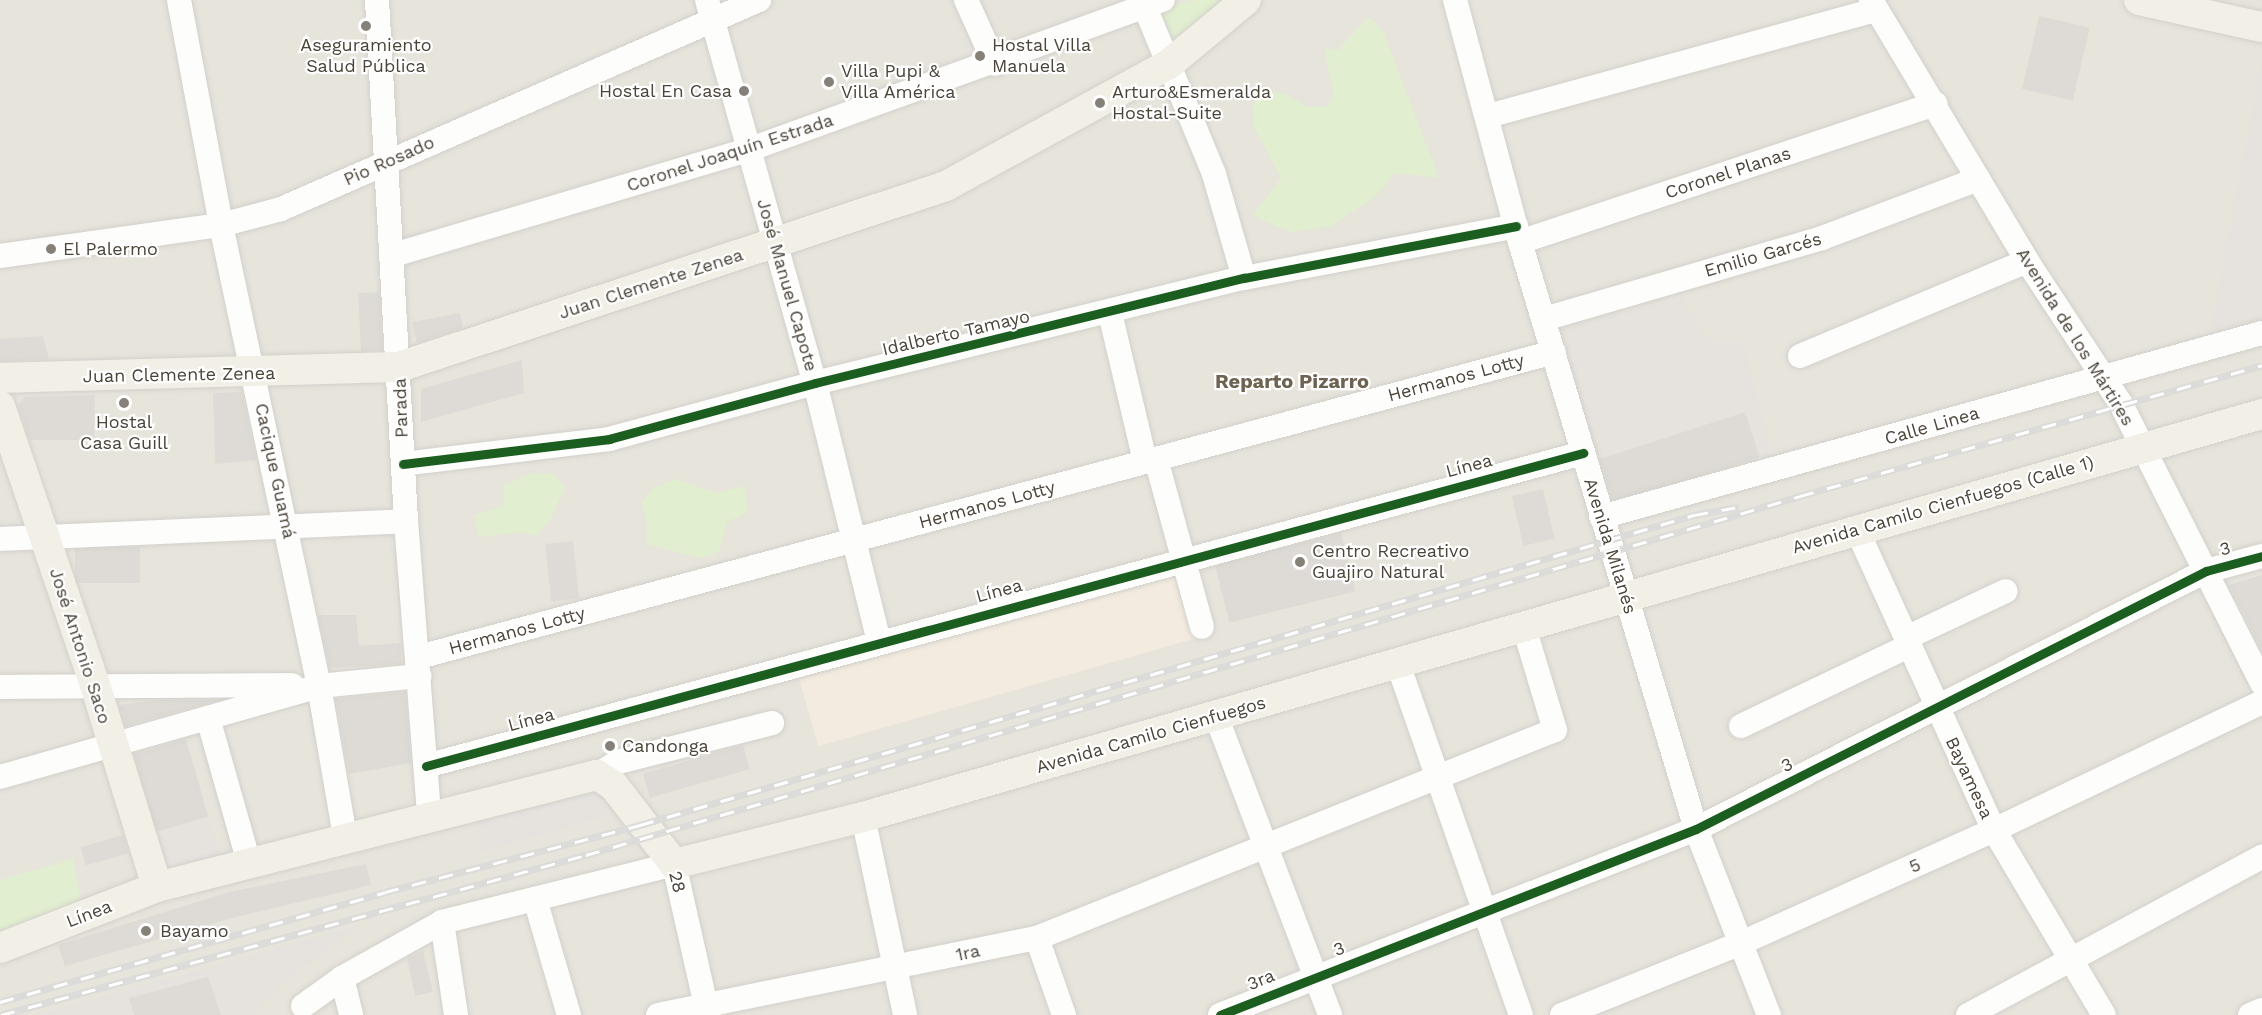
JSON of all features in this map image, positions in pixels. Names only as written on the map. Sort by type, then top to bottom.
[{"type":"main road","name":"Juan Clemente Zenea","points":[[0,378],[254,374],[399,367],[946,186],[1169,64],[1246,0]]},
{"type":"main road","points":[[2139,0],[2262,27]]},
{"type":"main road","name":"José Antonio Saco","points":[[0,406],[95,685],[157,887]]},
{"type":"main road","name":"Avenida Camilo Cienfuegos (Calle 1)","points":[[1625,596],[2262,414]]},
{"type":"main road","name":"Avenida Camilo Cienfuegos","points":[[674,864],[862,817],[1398,664],[1625,596]]},
{"type":"main road","name":"Línea","points":[[0,948],[157,887],[345,836],[597,776]]},
{"type":"main road","name":"28","points":[[597,776],[614,786],[674,864]]},
{"type":"street","name":"Cacique Guamá","points":[[179,0],[221,225],[288,527],[320,686],[345,836]]},
{"type":"street","name":"Parada","points":[[376,0],[388,161],[406,522],[420,666],[429,816]]},
{"type":"street","name":"Pio Rosado","points":[[0,256],[221,225],[281,208],[388,161],[710,10],[759,0]]},
{"type":"street","points":[[966,0],[995,64]]},
{"type":"street","name":"Avenida Milanés","points":[[1455,0],[1518,234],[1696,829],[1739,944],[1769,1015]]},
{"type":"street","points":[[1150,2],[1169,64],[1214,174],[1244,278]]},
{"type":"street","name":"Coronel Joaquín Estrada","points":[[393,255],[748,150],[995,64],[1150,2]]},
{"type":"street","points":[[1488,116],[1873,5]]},
{"type":"street","name":"Avenida de los Mártires","points":[[1873,5],[1936,104],[2027,261],[2104,378],[2262,683]]},
{"type":"street","name":"José Manuel Capote","points":[[710,10],[815,383],[879,641]]},
{"type":"street","name":"Coronel Planas","points":[[1518,234],[1936,104]]},
{"type":"street","name":"Emilio Garcés","points":[[1544,319],[1822,238],[1978,179]]},
{"type":"street","name":"Idalberto Tamayo","points":[[403,464],[609,439],[815,383],[1110,313],[1244,278],[1518,234]]},
{"type":"street","points":[[1800,356],[2027,261]]},
{"type":"street","points":[[1110,313],[1150,460],[1186,558],[1202,627]]},
{"type":"street","name":"Calle Linea","points":[[1601,517],[2262,333]]},
{"type":"street","name":"Hermanos Lotty","points":[[320,686],[420,666],[1150,460],[1554,352]]},
{"type":"street","name":"Línea","points":[[426,766],[879,641],[1583,453]]},
{"type":"street","points":[[0,539],[44,539],[406,522]]},
{"type":"street","name":"Bayamesa","points":[[1857,530],[1936,709],[1994,830],[2103,1015]]},
{"type":"street","name":"3","points":[[1314,976],[1696,829],[2206,572],[2262,556]]},
{"type":"street","points":[[1741,726],[2006,591]]},
{"type":"street","name":"1ra","points":[[658,1015],[707,1010],[1037,938],[1555,730],[1524,627]]},
{"type":"street","points":[[1398,664],[1521,1015]]},
{"type":"street","points":[[0,687],[320,686]]},
{"type":"street","points":[[0,777],[320,686]]},
{"type":"street","name":"5","points":[[1562,1015],[1739,944],[1994,830],[2262,702]]},
{"type":"street","points":[[1216,716],[1264,847],[1330,1015]]},
{"type":"street","points":[[208,718],[249,863]]},
{"type":"street","points":[[597,776],[618,762],[772,723]]},
{"type":"street","points":[[862,817],[905,1015]]},
{"type":"street","points":[[1968,1015],[2262,857]]},
{"type":"street","points":[[303,1006],[342,978],[441,922],[674,864]]},
{"type":"street","name":"28","points":[[674,864],[707,1010]]},
{"type":"street","points":[[535,899],[569,1015]]},
{"type":"street","points":[[441,922],[456,1015]]},
{"type":"street","points":[[1037,938],[1064,1015]]},
{"type":"street","name":"3ra","points":[[1220,1015],[1314,976]]},
{"type":"street","points":[[342,978],[351,1015]]},
{"type":"street","points":[[2250,1015],[2262,1010]]},
{"type":"shaded area","points":[[0,0],[2262,0],[2262,1015],[0,1015]]},
{"type":"shaded area","points":[[2262,59],[2262,319],[2210,331]]},
{"type":"shaded area","points":[[1681,298],[1710,342],[1743,342],[1776,470],[1606,507],[1561,329]]},
{"type":"shaded area","points":[[1176,571],[1195,638],[818,746],[799,679]]},
{"type":"shaded area","points":[[592,784],[613,814],[480,852],[478,805]]},
{"type":"shaded area","points":[[208,817],[219,853],[166,870],[154,833]]},
{"type":"shaded area","points":[[362,925],[290,977],[250,1015],[38,1015]]},
{"type":"green space","points":[[1191,0],[1229,0],[1167,54],[1150,13]]},
{"type":"green space","points":[[1369,17],[1383,31],[1439,178],[1395,173],[1375,197],[1331,226],[1290,232],[1253,215],[1281,178],[1254,127],[1253,104],[1264,89],[1288,95],[1306,107],[1327,107],[1334,94],[1324,49],[1338,50]]},
{"type":"green space","points":[[533,473],[553,474],[565,488],[549,522],[536,536],[521,532],[479,537],[474,515],[503,506],[504,485]]},
{"type":"green space","points":[[676,479],[716,493],[744,486],[748,512],[727,522],[719,552],[700,558],[647,544],[647,520],[641,503],[653,488]]},
{"type":"green space","points":[[73,859],[81,901],[0,931],[0,880]]},
{"type":"building","points":[[2039,16],[2090,28],[2073,101],[2022,89]]},
{"type":"building","points":[[379,292],[382,350],[361,351],[358,293]]},
{"type":"building","points":[[460,313],[463,328],[417,343],[412,322]]},
{"type":"building","points":[[43,336],[49,359],[0,361],[0,339]]},
{"type":"building","points":[[522,360],[524,393],[421,422],[421,389]]},
{"type":"building","points":[[242,392],[256,460],[215,464],[213,393]]},
{"type":"building","points":[[95,395],[94,440],[30,440],[18,405],[25,397]]},
{"type":"building","points":[[1745,412],[1760,457],[1614,504],[1599,459]]},
{"type":"building","points":[[1543,489],[1554,539],[1523,546],[1512,496]]},
{"type":"building","points":[[1341,533],[1356,591],[1229,623],[1215,564]]},
{"type":"building","points":[[573,541],[579,599],[551,602],[545,544]]},
{"type":"building","points":[[75,547],[140,547],[140,583],[75,583]]},
{"type":"building","points":[[2262,575],[2262,651],[2229,585]]},
{"type":"building","points":[[318,615],[356,615],[359,646],[401,643],[401,664],[330,668]]},
{"type":"building","points":[[405,692],[411,763],[349,774],[336,699]]},
{"type":"building","points":[[158,700],[219,700],[126,726],[119,705]]},
{"type":"building","points":[[186,739],[208,817],[156,832],[134,754]]},
{"type":"building","points":[[743,745],[750,769],[650,798],[643,774]]},
{"type":"building","points":[[123,835],[128,853],[86,865],[81,847]]},
{"type":"building","points":[[366,864],[371,885],[236,917],[65,966],[58,945],[229,892]]},
{"type":"building","points":[[423,951],[433,992],[415,996],[407,958]]},
{"type":"building","points":[[208,977],[221,1015],[134,1015],[129,998]]},
{"type":"railway","points":[[1,1015],[586,855],[1800,496],[2262,365]]},
{"type":"railway","points":[[0,1002],[385,892],[640,825],[1694,515],[1738,507]]},
{"type":"cycle path","points":[[403,464],[609,439],[815,383],[1244,278],[1516,226]]},
{"type":"cycle path","points":[[426,766],[1583,453]]},
{"type":"cycle path","points":[[1220,1015],[1696,829],[2206,571],[2262,556]]},
{"type":"place","name":"Aseguramiento Salud Pública","points":[[366,26]]},
{"type":"place","name":"Hostal Villa Manuela","points":[[980,56]]},
{"type":"place","name":"Villa Pupi & Villa América","points":[[829,82]]},
{"type":"place","name":"Hostal En Casa","points":[[744,91]]},
{"type":"place","name":"Arturo&Esmeralda Hostal-Suite","points":[[1100,103]]},
{"type":"place","name":"El Palermo","points":[[51,249]]},
{"type":"place","name":"Hostal Casa Guill","points":[[124,403]]},
{"type":"place","name":"Centro Recreativo Guajiro Natural","points":[[1300,562]]},
{"type":"place","name":"Candonga","points":[[610,746]]},
{"type":"place","name":"Bayamo","points":[[146,931]]},
{"type":"district","name":"Reparto Pizarro","points":[[1292,381]]}]
